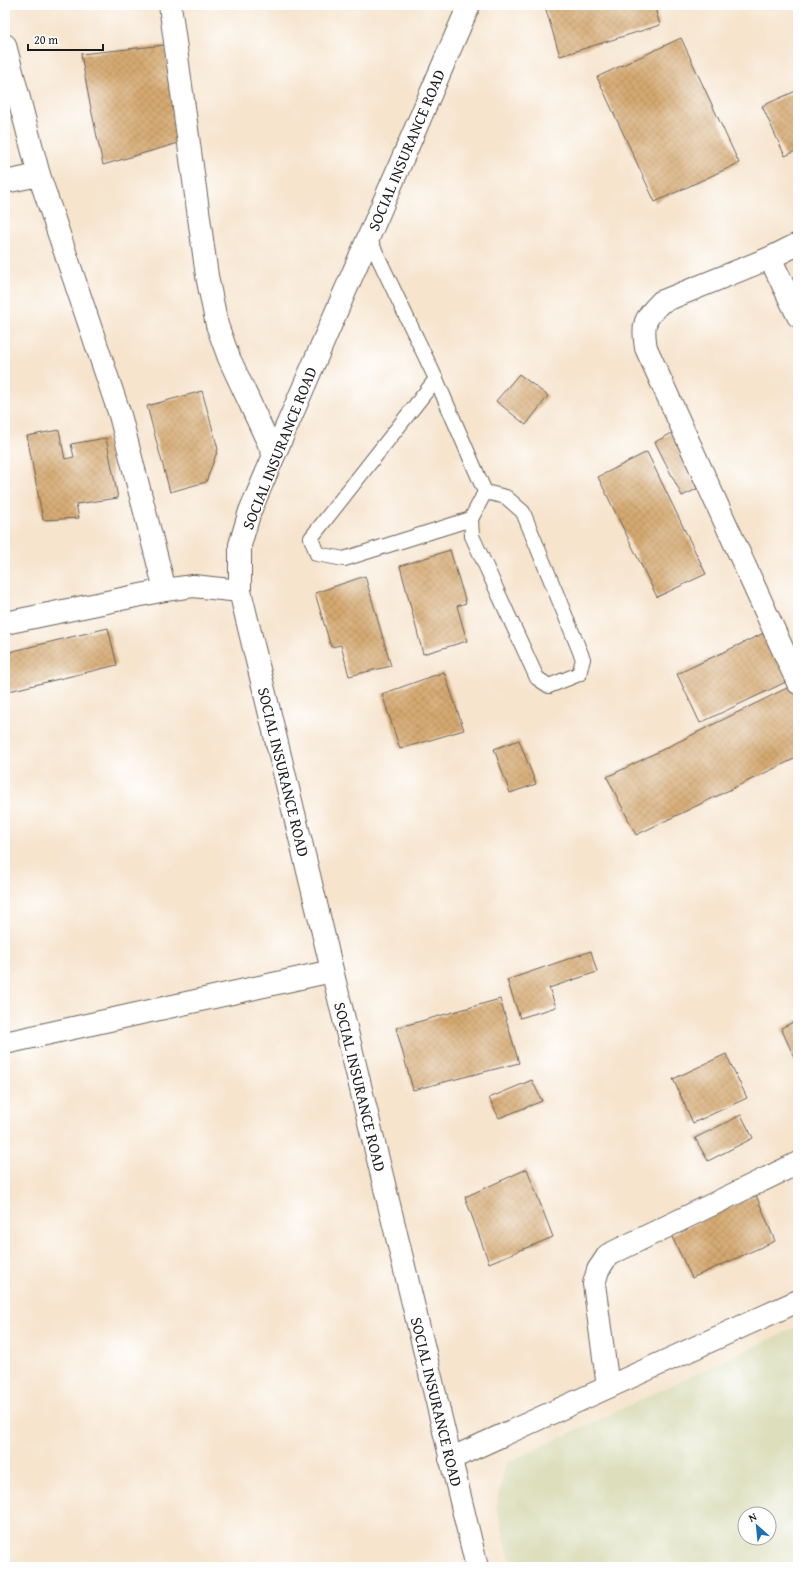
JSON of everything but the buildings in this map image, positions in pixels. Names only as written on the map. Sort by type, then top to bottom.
[{"type":"street","points":[[170,5],[207,276],[217,325],[229,358],[274,455]]},
{"type":"street","name":"SOCIAL INSURANCE ROAD","points":[[469,5],[250,511],[240,545],[240,591],[477,1567]]},
{"type":"street","points":[[5,45],[39,175],[120,415],[165,590]]},
{"type":"street","points":[[5,182],[39,175]]},
{"type":"street","points":[[798,244],[770,258],[661,302],[648,315],[643,330],[646,348],[798,683]]},
{"type":"street","points":[[770,258],[798,316]]},
{"type":"street","points":[[5,623],[165,590],[193,586],[240,591]]},
{"type":"street","points":[[5,1044],[332,971]]},
{"type":"street","points":[[608,1387],[594,1284],[598,1270],[608,1255],[798,1163]]},
{"type":"street","points":[[450,1459],[798,1300]]},
{"type":"lane","points":[[368,236],[436,380],[485,492]]},
{"type":"lane","points":[[436,380],[312,538],[317,554],[344,559],[471,519]]},
{"type":"lane","points":[[485,492],[506,497],[523,512],[584,659],[579,674],[549,686],[536,678],[472,536],[471,519],[485,492]]},
{"type":"shaded area","points":[[798,1326],[798,1567],[512,1567],[496,1505],[506,1463]]}]
